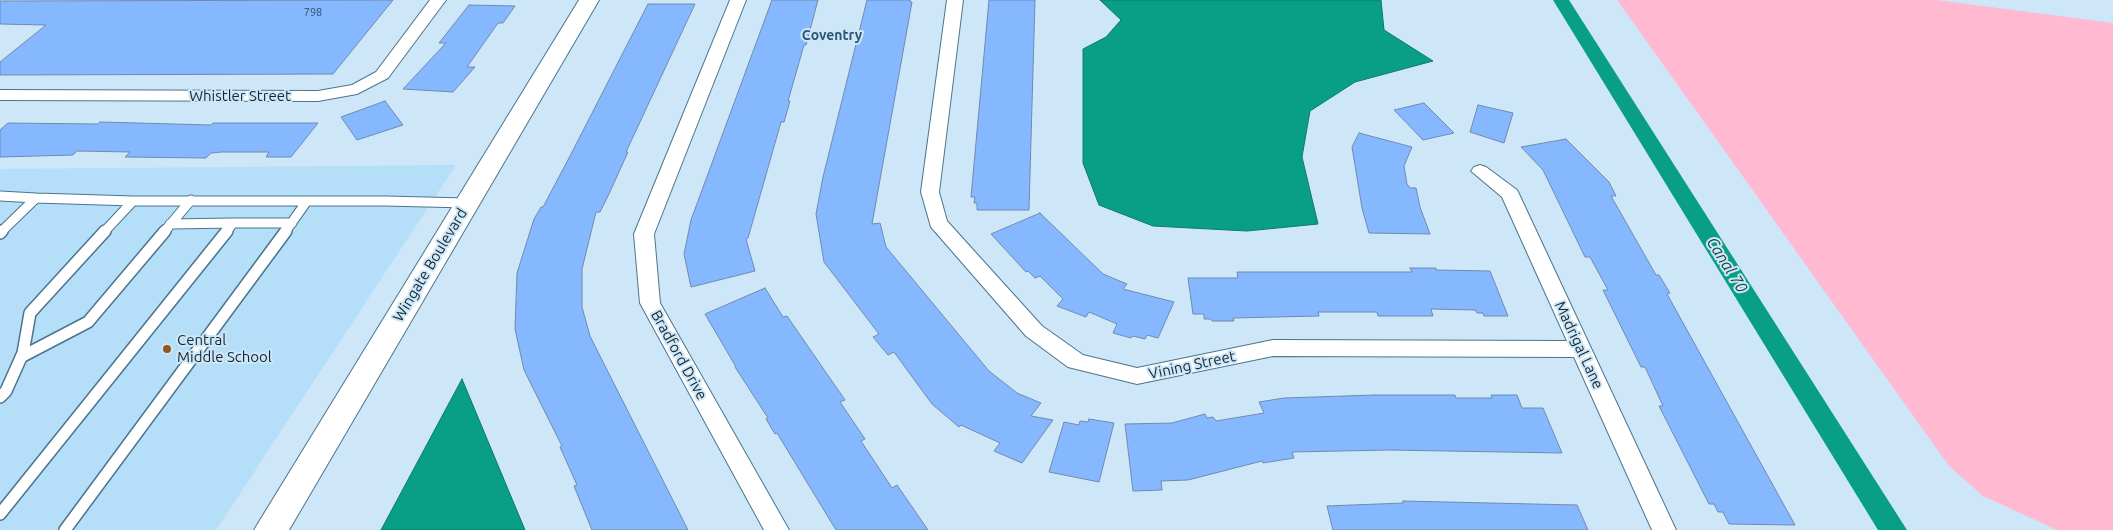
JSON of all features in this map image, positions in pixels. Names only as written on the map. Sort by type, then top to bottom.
[{"type":"street","name":"Whistler Street","points":[[0,95],[318,96],[357,89],[382,75],[438,0]]},
{"type":"street","name":"Wingate Boulevard","points":[[271,530],[589,0]]},
{"type":"street","name":"Bradford Drive","points":[[738,0],[644,234],[650,303],[777,530]]},
{"type":"street","name":"Vining Street","points":[[955,0],[930,192],[938,223],[1034,331],[1076,362],[1137,376],[1273,348],[1580,349]]},
{"type":"street","name":"Madrigal Lane","points":[[1480,171],[1510,194],[1664,530]]},
{"type":"lane","points":[[0,196],[133,200],[467,203]]},
{"type":"lane","points":[[0,233],[36,198]]},
{"type":"lane","points":[[0,398],[6,391],[22,357],[30,313],[133,200]]},
{"type":"lane","points":[[22,357],[88,322],[191,200]]},
{"type":"lane","points":[[65,530],[307,201]]},
{"type":"lane","points":[[170,224],[292,223]]},
{"type":"lane","points":[[0,514],[234,224]]},
{"type":"shaded area","points":[[1100,0],[1381,0],[1384,30],[1433,61],[1355,82],[1310,111],[1302,157],[1318,224],[1247,231],[1153,226],[1099,205],[1083,163],[1083,49],[1106,37],[1121,20]]},
{"type":"shaded area","points":[[1617,0],[1937,0],[2113,23],[2113,530],[2057,530],[1983,496],[1949,466]]},
{"type":"shaded area","name":"Central Middle School","points":[[456,165],[216,530],[0,530],[0,169]]},
{"type":"shaded area","points":[[462,379],[525,530],[381,530]]},
{"type":"building","points":[[393,0],[333,74],[0,75],[0,62],[46,25],[0,24],[0,1]]},
{"type":"building","points":[[772,0],[818,0],[788,101],[790,101],[784,122],[781,122],[748,238],[746,239],[755,271],[691,287],[684,254],[691,220]]},
{"type":"building","points":[[867,0],[910,0],[912,2],[872,224],[880,223],[886,247],[989,371],[1017,393],[1041,403],[1031,416],[1053,420],[1022,463],[994,451],[1000,443],[961,425],[959,427],[932,404],[894,352],[888,355],[873,337],[879,334],[824,262],[816,214],[823,177]]},
{"type":"building","points":[[989,0],[1035,0],[1029,210],[977,210],[977,203],[974,203],[975,197],[971,197]]},
{"type":"building","points":[[648,4],[695,4],[626,152],[628,152],[609,194],[600,212],[596,212],[582,269],[582,307],[590,336],[688,530],[592,530],[574,486],[577,485],[560,447],[562,446],[524,370],[515,329],[517,273],[534,219],[541,207],[543,207]]},
{"type":"building","points":[[469,5],[515,6],[503,23],[498,23],[467,67],[475,67],[453,92],[403,89],[446,43],[439,43]]},
{"type":"building","points":[[385,101],[403,125],[357,140],[341,117]]},
{"type":"building","points":[[1424,103],[1454,133],[1423,140],[1394,110]]},
{"type":"building","points":[[1478,105],[1513,113],[1504,143],[1470,132]]},
{"type":"building","points":[[100,122],[211,125],[213,123],[318,123],[291,157],[266,157],[269,152],[222,152],[211,153],[206,158],[125,157],[130,152],[77,151],[73,155],[0,157],[0,130],[8,123],[98,124]]},
{"type":"building","points":[[1359,133],[1412,147],[1404,166],[1407,184],[1410,188],[1416,188],[1420,207],[1430,234],[1369,233],[1362,208],[1352,147]]},
{"type":"building","points":[[1566,139],[1609,182],[1616,196],[1611,196],[1656,275],[1659,275],[1670,293],[1667,294],[1795,525],[1729,524],[1723,512],[1718,512],[1714,504],[1709,504],[1659,406],[1663,406],[1645,367],[1641,367],[1603,290],[1608,290],[1590,257],[1585,257],[1543,170],[1521,147]]},
{"type":"building","points":[[1040,213],[1103,274],[1127,284],[1123,289],[1174,302],[1158,338],[1147,335],[1145,339],[1133,336],[1131,338],[1113,333],[1117,324],[1089,312],[1086,317],[1057,306],[1063,299],[1040,276],[1035,278],[1028,271],[1026,272],[991,234]]},
{"type":"building","points":[[1410,268],[1490,271],[1508,316],[1484,316],[1483,313],[1477,313],[1475,310],[1431,309],[1433,316],[1378,316],[1377,312],[1318,312],[1319,316],[1233,318],[1234,321],[1212,321],[1211,319],[1204,319],[1204,314],[1193,314],[1188,278],[1238,278],[1237,272],[1412,272]]},
{"type":"building","points":[[765,288],[783,317],[787,316],[845,400],[840,402],[865,439],[861,441],[892,488],[897,485],[928,530],[836,530],[777,433],[775,434],[766,419],[768,418],[735,367],[705,314]]},
{"type":"building","points":[[1455,395],[1456,398],[1492,398],[1491,395],[1517,395],[1522,408],[1543,408],[1562,453],[1389,450],[1292,452],[1294,458],[1263,463],[1262,461],[1188,480],[1161,481],[1162,490],[1133,491],[1125,424],[1172,423],[1205,414],[1207,418],[1213,417],[1216,421],[1264,413],[1259,402],[1284,398]]},
{"type":"building","points":[[1089,419],[1114,423],[1099,482],[1049,472],[1064,422],[1079,425],[1080,421],[1088,422]]},
{"type":"building","points":[[1403,501],[1577,505],[1588,530],[1333,530],[1327,506],[1403,503]]},
{"type":"waterway","name":"Canal 70","points":[[1561,0],[1893,530]]},
{"type":"place","name":"Central Middle School","points":[[167,349]]},
{"type":"district","name":"Coventry","points":[[832,35]]}]
